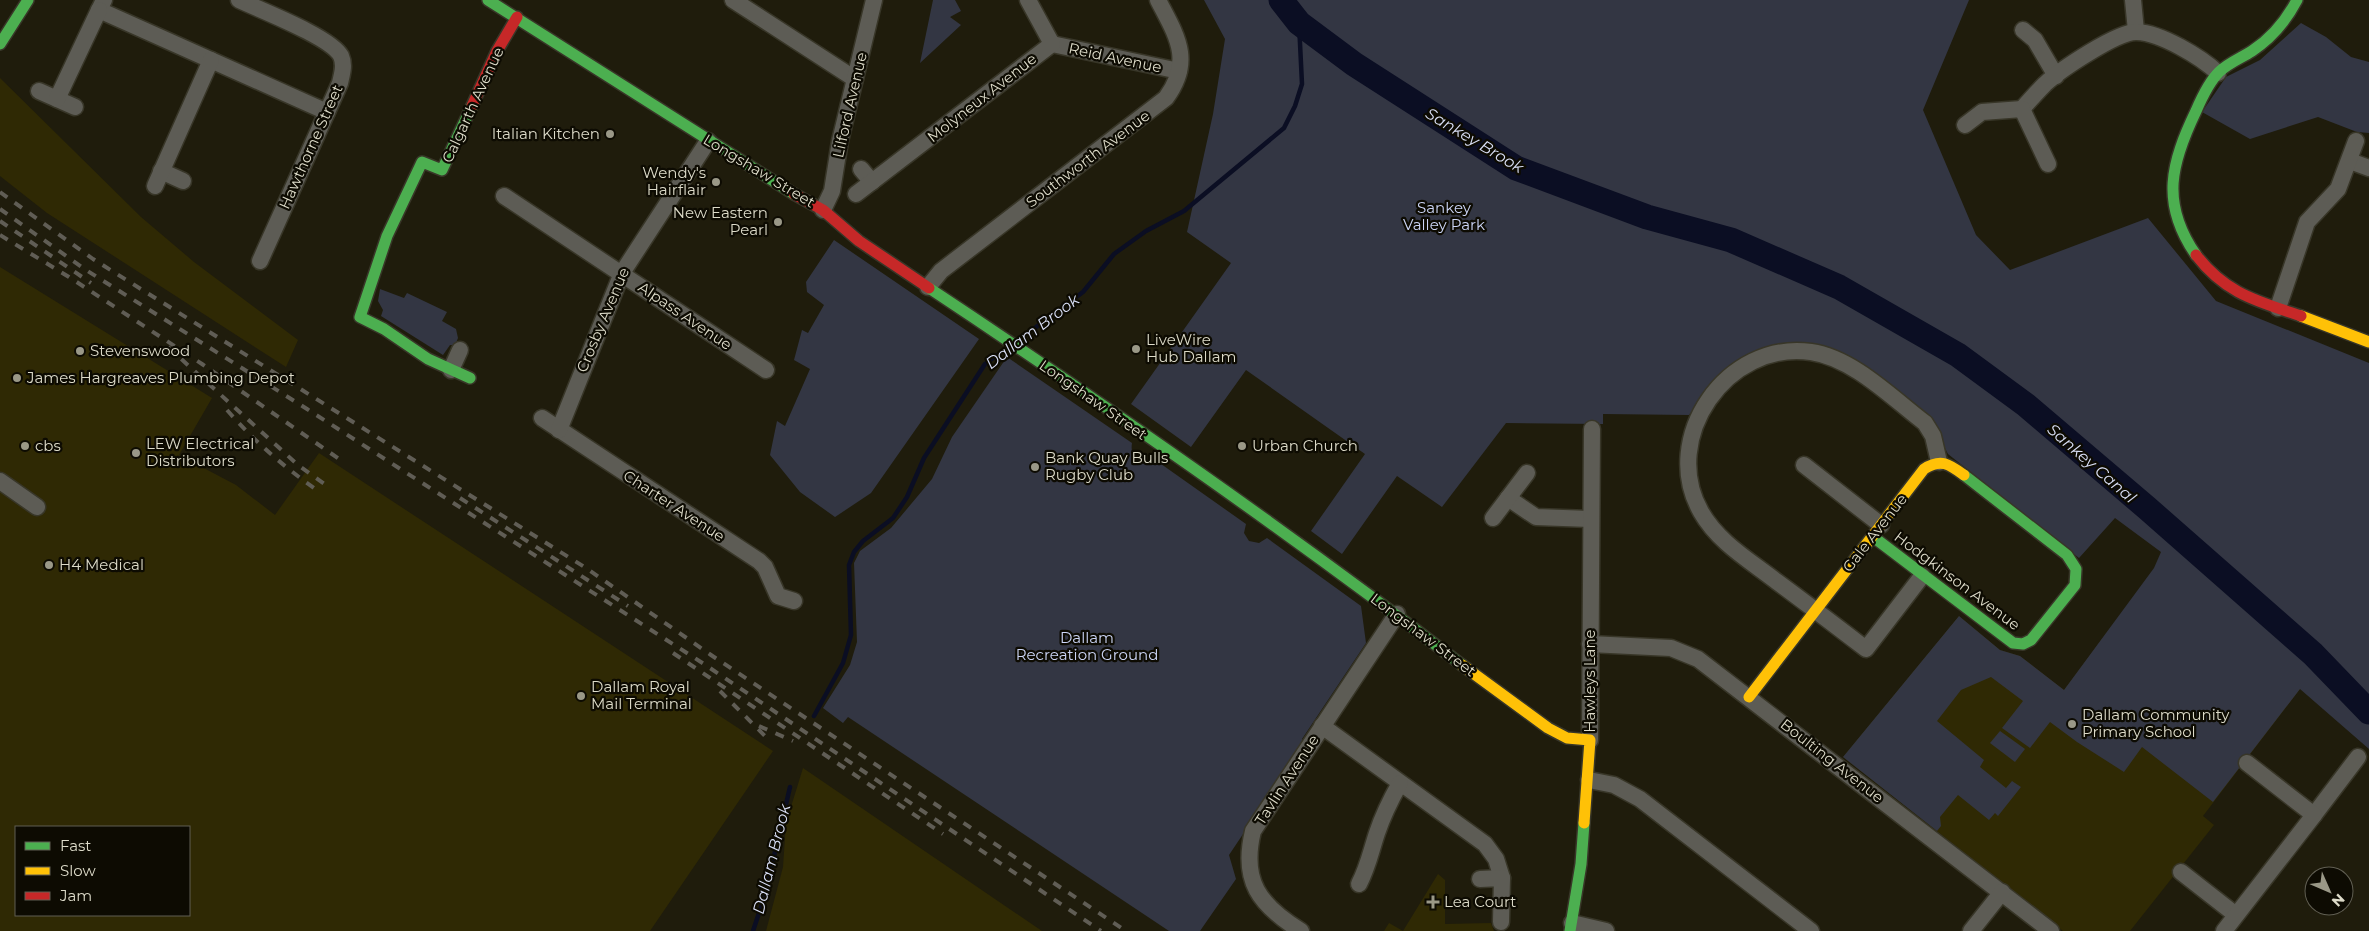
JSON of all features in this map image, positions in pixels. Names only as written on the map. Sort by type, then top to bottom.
[{"type":"street","points":[[0,44],[28,0]]},
{"type":"street","name":"Hawthorne Street","points":[[239,0],[323,40],[340,56],[343,72],[260,261]]},
{"type":"street","name":"Longshaw Street","points":[[488,0],[708,141],[806,202],[823,210],[859,241],[1025,352],[1397,614],[1514,705],[1548,728],[1567,738],[1590,740]]},
{"type":"street","points":[[732,0],[855,79]]},
{"type":"street","name":"Lilford Avenue","points":[[823,210],[832,191],[840,141],[874,0]]},
{"type":"street","name":"Molyneux Avenue","points":[[856,194],[1052,44],[1028,0]]},
{"type":"street","name":"Southworth Avenue","points":[[928,286],[941,271],[1160,104],[1171,92],[1178,72],[1180,45],[1158,0]]},
{"type":"street","points":[[2133,0],[2136,32]]},
{"type":"street","points":[[2297,0],[2282,25],[2272,36],[2218,73],[2206,91],[2179,147],[2173,182],[2177,215],[2181,229],[2194,252],[2220,280],[2247,298],[2323,323],[2369,342]]},
{"type":"street","points":[[57,99],[102,5],[211,60],[327,112]]},
{"type":"street","name":"Calgarth Avenue","points":[[470,378],[428,359],[384,329],[360,317],[374,280],[386,236],[422,162],[442,170],[497,51],[517,17]]},
{"type":"street","points":[[2023,30],[2035,40],[2056,76]]},
{"type":"street","points":[[1965,125],[1982,112],[2022,110],[2056,76],[2112,40],[2136,32],[2157,37],[2198,57],[2218,73]]},
{"type":"street","name":"Reid Avenue","points":[[1052,44],[1178,72]]},
{"type":"street","points":[[183,181],[158,179],[211,60]]},
{"type":"street","points":[[39,91],[75,107]]},
{"type":"street","points":[[2022,110],[2048,164]]},
{"type":"street","points":[[2278,308],[2307,222],[2338,189],[2350,161],[2356,140]]},
{"type":"street","name":"Crosby Avenue","points":[[559,430],[622,273],[708,141]]},
{"type":"street","points":[[2350,161],[2369,168]]},
{"type":"street","points":[[861,169],[872,182]]},
{"type":"street","name":"Alpass Avenue","points":[[504,196],[766,370]]},
{"type":"street","points":[[451,370],[460,350]]},
{"type":"street","points":[[1922,576],[1866,649],[1719,537],[1701,511],[1691,482],[1689,449],[1694,425],[1703,406],[1716,389],[1748,364],[1765,357],[1796,351],[1824,355],[1853,368],[1925,424],[1933,436],[1939,462]]},
{"type":"street","name":"Charter Avenue","points":[[542,418],[759,561],[765,567],[778,596],[794,601]]},
{"type":"street","name":"Hawleys Lane","points":[[1571,927],[1581,864],[1590,740],[1592,429]]},
{"type":"street","name":"Gale Avenue","points":[[1749,696],[1924,469],[1939,462]]},
{"type":"street","name":"Hodgkinson Avenue","points":[[1876,530],[1922,576],[2013,643],[2023,644],[2031,640],[2075,585],[2078,576],[2076,567],[2067,555],[1948,463],[1939,462]]},
{"type":"street","points":[[1804,465],[1876,530]]},
{"type":"street","points":[[1493,518],[1527,473]]},
{"type":"street","points":[[0,481],[37,507]]},
{"type":"street","points":[[1508,498],[1536,517],[1590,519]]},
{"type":"street","name":"Tavlin Avenue","points":[[1301,931],[1274,913],[1260,898],[1250,869],[1249,847],[1253,831],[1397,614]]},
{"type":"street","name":"Boulting Avenue","points":[[1590,644],[1671,648],[1698,659],[1749,696],[2051,931]]},
{"type":"street","name":"Tavlin Avenue","points":[[1322,726],[1484,844],[1496,860],[1502,878],[1502,928]]},
{"type":"street","points":[[2224,931],[2358,757]]},
{"type":"street","points":[[2247,763],[2314,814]]},
{"type":"street","points":[[1588,780],[1614,785],[1640,799],[1811,931]]},
{"type":"street","points":[[1359,884],[1368,866],[1377,833],[1400,783]]},
{"type":"street","points":[[2181,872],[2236,915]]},
{"type":"street","points":[[1480,879],[1502,878]]},
{"type":"street","points":[[1971,931],[2002,892]]},
{"type":"street","points":[[1571,927],[1606,931]]},
{"type":"shaded area","points":[[0,78],[141,217],[194,262],[298,340],[286,367],[47,213],[0,176]]},
{"type":"shaded area","points":[[0,267],[212,398],[179,455],[236,485],[275,515],[319,453],[773,751],[650,931],[0,931]]},
{"type":"shaded area","name":"Dallam Community Primary School","points":[[2155,568],[2300,689],[2203,816],[2214,825],[2130,931],[2063,931],[1843,757],[1959,616],[2000,650],[2020,656],[2064,690]]},
{"type":"shaded area","points":[[803,768],[1042,931],[766,931],[783,867],[786,823]]},
{"type":"shaded area","name":"Lea Court","points":[[1438,874],[1445,880],[1445,924],[1491,923],[1494,931],[1403,931]]},
{"type":"shaded area","points":[[1389,923],[1403,931],[1384,931]]},
{"type":"green space","points":[[933,0],[955,0],[961,11],[950,17],[961,25],[920,63]]},
{"type":"green space","name":"Sankey Valley Park","points":[[1204,0],[1969,0],[1923,110],[1976,235],[2010,270],[2148,218],[2216,301],[2369,363],[2369,749],[2300,689],[2213,802],[2142,747],[2124,772],[2050,722],[2030,748],[2002,728],[2023,701],[1991,677],[1961,690],[1937,721],[1984,760],[1980,767],[2006,788],[2012,781],[2021,787],[1998,816],[1995,813],[1989,820],[1958,795],[1940,817],[1941,826],[1937,831],[1843,757],[1959,616],[2000,650],[2020,656],[2064,690],[2154,568],[2161,552],[2115,518],[2079,558],[1948,454],[1927,414],[1854,364],[1805,346],[1707,392],[1689,415],[1603,414],[1603,424],[1506,423],[1442,507],[1397,476],[1342,554],[1311,531],[1365,454],[1246,370],[1191,447],[1131,404],[1231,263],[1187,232],[1213,114],[1225,39]]},
{"type":"green space","points":[[2301,23],[2326,37],[2351,57],[2369,62],[2369,133],[2357,132],[2318,117],[2250,139],[2202,112],[2226,77],[2260,60]]},
{"type":"green space","points":[[834,240],[979,339],[871,493],[835,517],[800,492],[770,455],[777,421],[785,426],[810,369],[794,360],[802,330],[808,333],[824,305],[807,292],[806,282]]},
{"type":"green space","points":[[380,289],[404,298],[407,293],[447,312],[442,321],[456,329],[458,338],[455,345],[450,345],[443,355],[381,316],[383,310],[378,301]]},
{"type":"green space","name":"Dallam Recreation Ground","points":[[1007,357],[1132,443],[1133,455],[1137,461],[1148,464],[1154,459],[1246,524],[1244,533],[1249,541],[1259,543],[1267,538],[1361,606],[1366,643],[1302,739],[1304,743],[1229,855],[1236,879],[1200,931],[1169,931],[848,717],[843,723],[823,708],[850,665],[857,642],[854,563],[860,551],[891,528],[932,479],[952,437]]},
{"type":"green space","points":[[2000,731],[2025,749],[2015,762],[1990,743]]},
{"type":"water","points":[[1271,0],[1295,0],[1305,12],[1289,23]]},
{"type":"waterway","name":"Sankey Canal","points":[[1281,0],[1299,23],[1354,64],[1516,168],[1647,217],[1731,240],[1839,287],[1958,355],[2026,405],[2147,508],[2313,654],[2369,712]]},
{"type":"waterway","name":"Dallam Brook","points":[[1020,339],[1083,292],[1114,254],[1146,231],[1184,211],[1284,128],[1295,106],[1302,84],[1299,23]]},
{"type":"waterway","name":"Dallam Brook","points":[[814,716],[843,663],[851,635],[849,565],[854,552],[863,541],[893,518],[907,497],[924,458],[985,364],[1007,348]]},
{"type":"waterway","name":"Dallam Brook","points":[[753,931],[765,895],[790,787]]},
{"type":"railway","points":[[0,192],[93,259],[586,568],[711,655],[1126,931]]},
{"type":"railway","points":[[0,209],[86,270],[307,409],[704,664],[1101,931]]},
{"type":"railway","points":[[0,221],[91,283]]},
{"type":"railway","points":[[0,235],[69,277],[202,364],[342,461]]},
{"type":"railway","points":[[168,347],[298,465],[326,485]]},
{"type":"railway","points":[[227,410],[271,454],[321,493]]},
{"type":"railway","points":[[460,498],[628,606]]},
{"type":"railway","points":[[673,653],[943,834]]},
{"type":"railway","points":[[720,691],[768,739]]},
{"type":"railway","points":[[759,726],[793,741]]},
{"type":"traffic: fast","points":[[0,44],[28,0]]},
{"type":"traffic: fast","points":[[488,0],[794,194]]},
{"type":"traffic: fast","points":[[2196,255],[2177,218],[2174,200],[2173,183],[2176,166],[2187,130],[2203,95],[2215,76],[2226,66],[2252,51],[2272,35],[2297,0]]},
{"type":"traffic: fast","points":[[470,378],[428,359],[384,329],[360,317],[387,236],[422,162],[442,170],[472,106]]},
{"type":"traffic: fast","points":[[929,288],[1199,472],[1332,567],[1462,665]]},
{"type":"traffic: fast","points":[[1872,536],[2013,643],[2023,644],[2031,640],[2075,585],[2076,569],[2067,555],[1964,475]]},
{"type":"traffic: fast","points":[[1570,931],[1581,864],[1584,823]]},
{"type":"traffic: slow","points":[[2301,316],[2369,342]]},
{"type":"traffic: slow","points":[[1749,697],[1924,469],[1940,463],[1949,465],[1964,475]]},
{"type":"traffic: slow","points":[[1462,665],[1548,728],[1567,738],[1590,740],[1584,823]]},
{"type":"traffic: jam","points":[[472,106],[497,51],[517,17]]},
{"type":"traffic: jam","points":[[794,194],[823,210],[859,241],[929,288]]},
{"type":"traffic: jam","points":[[2196,255],[2219,279],[2243,294],[2301,316]]},
{"type":"place","name":"Italian Kitchen","points":[[610,134]]},
{"type":"place","name":"Wendy's Hairflair","points":[[716,182]]},
{"type":"place","name":"New Eastern Pearl","points":[[778,222]]},
{"type":"place","name":"LiveWire Hub Dallam","points":[[1136,349]]},
{"type":"place","name":"Stevenswood","points":[[80,351]]},
{"type":"place","name":"James Hargreaves Plumbing Depot","points":[[17,378]]},
{"type":"place","name":"cbs","points":[[25,446]]},
{"type":"place","name":"Urban Church","points":[[1242,446]]},
{"type":"place","name":"LEW Electrical Distributors","points":[[136,453]]},
{"type":"place","name":"Bank Quay Bulls Rugby Club","points":[[1035,467]]},
{"type":"place","name":"H4 Medical","points":[[49,565]]},
{"type":"place","name":"Dallam Royal Mail Terminal","points":[[581,696]]},
{"type":"place","name":"Dallam Community Primary School","points":[[2072,724]]},
{"type":"place","name":"Lea Court","points":[[1433,902]]},
{"type":"water label","name":"Sankey Brook","points":[[1475,140]]}]
